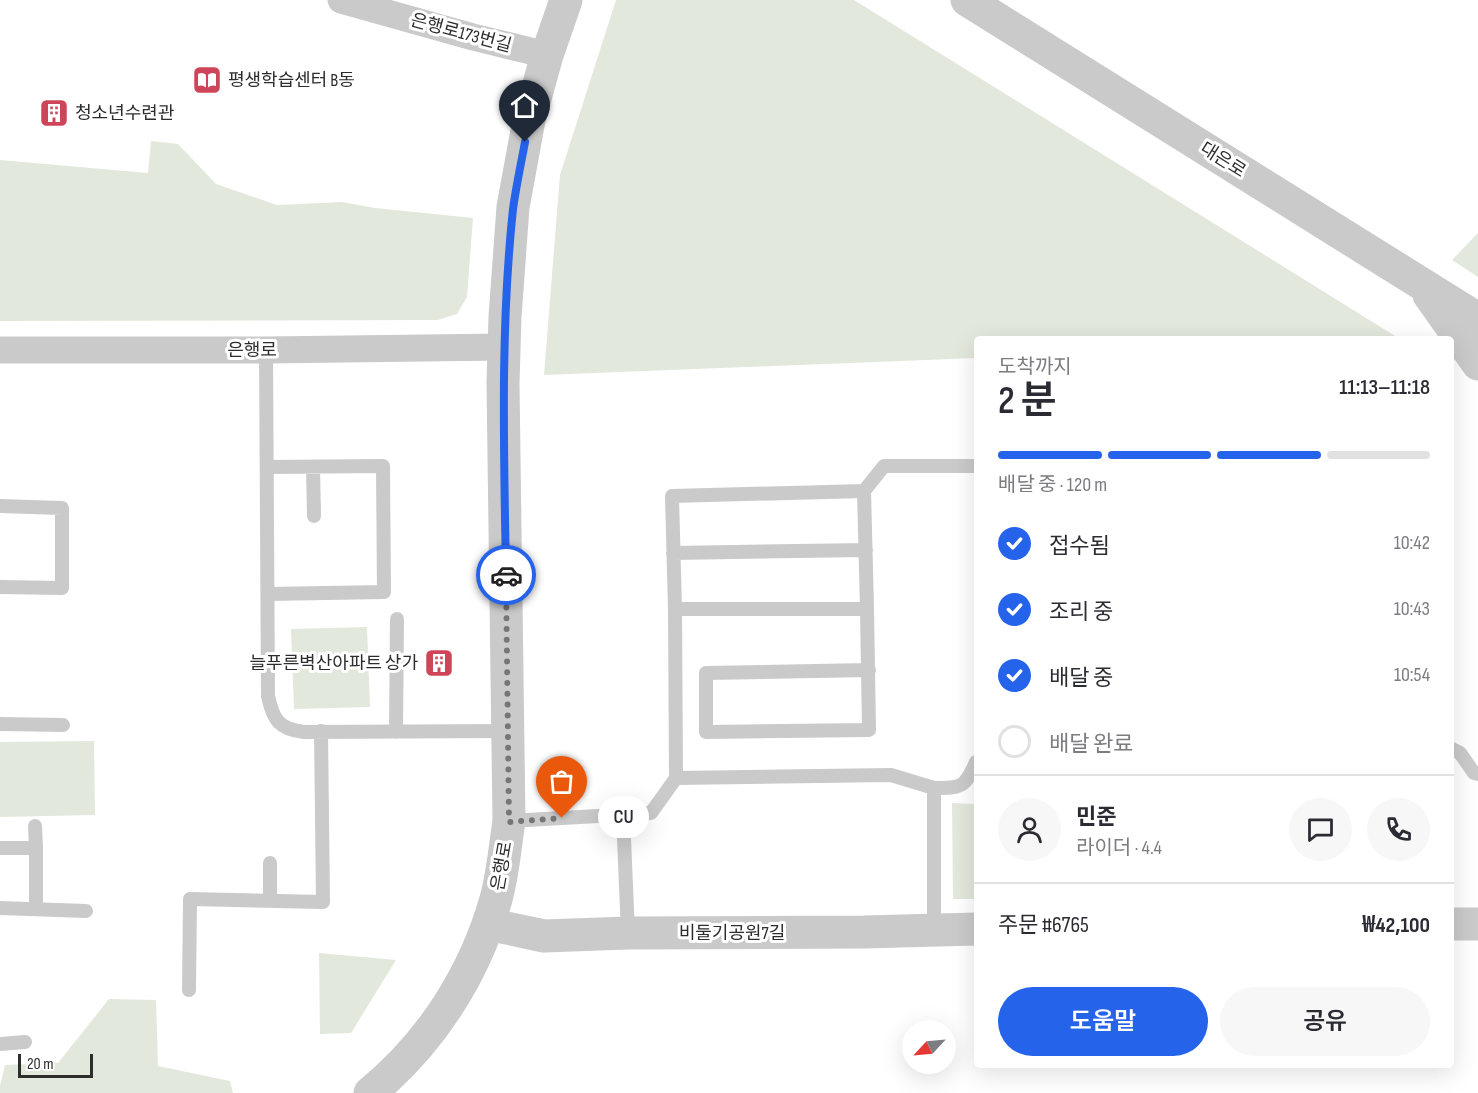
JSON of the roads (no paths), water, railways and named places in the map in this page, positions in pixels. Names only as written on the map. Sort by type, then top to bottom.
[{"type":"street","name":"은행로173번길","points":[[341,0],[473,37],[548,55]]},
{"type":"street","name":"은행로","points":[[370,1093],[397,1070],[434,1026],[452,1000],[468,973],[497,896],[509,822],[504,347],[513,207],[529,120],[566,0]]},
{"type":"street","name":"대은로","points":[[968,0],[1478,319]]},
{"type":"street","points":[[1421,284],[1478,364]]},
{"type":"street","name":"은행로","points":[[0,350],[504,347]]},
{"type":"street","name":"비둘기공원7길","points":[[488,924],[544,936],[974,929]]},
{"type":"street","points":[[1454,924],[1478,924]]},
{"type":"lane","points":[[266,350],[268,696],[277,721],[290,730],[304,732],[507,730]]},
{"type":"lane","points":[[268,467],[383,466],[384,592],[268,594]]},
{"type":"lane","points":[[869,670],[706,673],[706,732],[868,730],[869,670],[864,491],[884,466],[974,466]]},
{"type":"lane","points":[[313,467],[314,516]]},
{"type":"lane","points":[[509,822],[651,813],[676,778],[672,496],[864,491]]},
{"type":"lane","points":[[0,506],[62,508],[62,588],[0,587]]},
{"type":"lane","points":[[674,552],[866,550]]},
{"type":"lane","points":[[675,609],[867,609]]},
{"type":"lane","points":[[396,732],[397,619]]},
{"type":"lane","points":[[0,724],[63,725]]},
{"type":"lane","points":[[189,990],[190,899],[323,902],[321,731]]},
{"type":"lane","points":[[1454,750],[1460,753],[1474,773],[1478,774]]},
{"type":"lane","points":[[676,778],[891,776],[933,788],[956,788],[969,777],[974,766]]},
{"type":"lane","points":[[933,788],[934,930]]},
{"type":"lane","points":[[623,814],[628,933]]},
{"type":"lane","points":[[35,826],[36,909]]},
{"type":"lane","points":[[0,848],[36,849]]},
{"type":"lane","points":[[270,863],[270,901]]},
{"type":"lane","points":[[0,909],[86,910]]},
{"type":"lane","points":[[0,1044],[25,1042]]},
{"type":"place","name":"평생학습센터 B동","points":[[207,80]]},
{"type":"place","name":"청소년수련관","points":[[54,113]]},
{"type":"place","name":"늘푸른벽산아파트 상가","points":[[439,663]]},
{"type":"place","name":"CU","points":[[562,818]]}]
